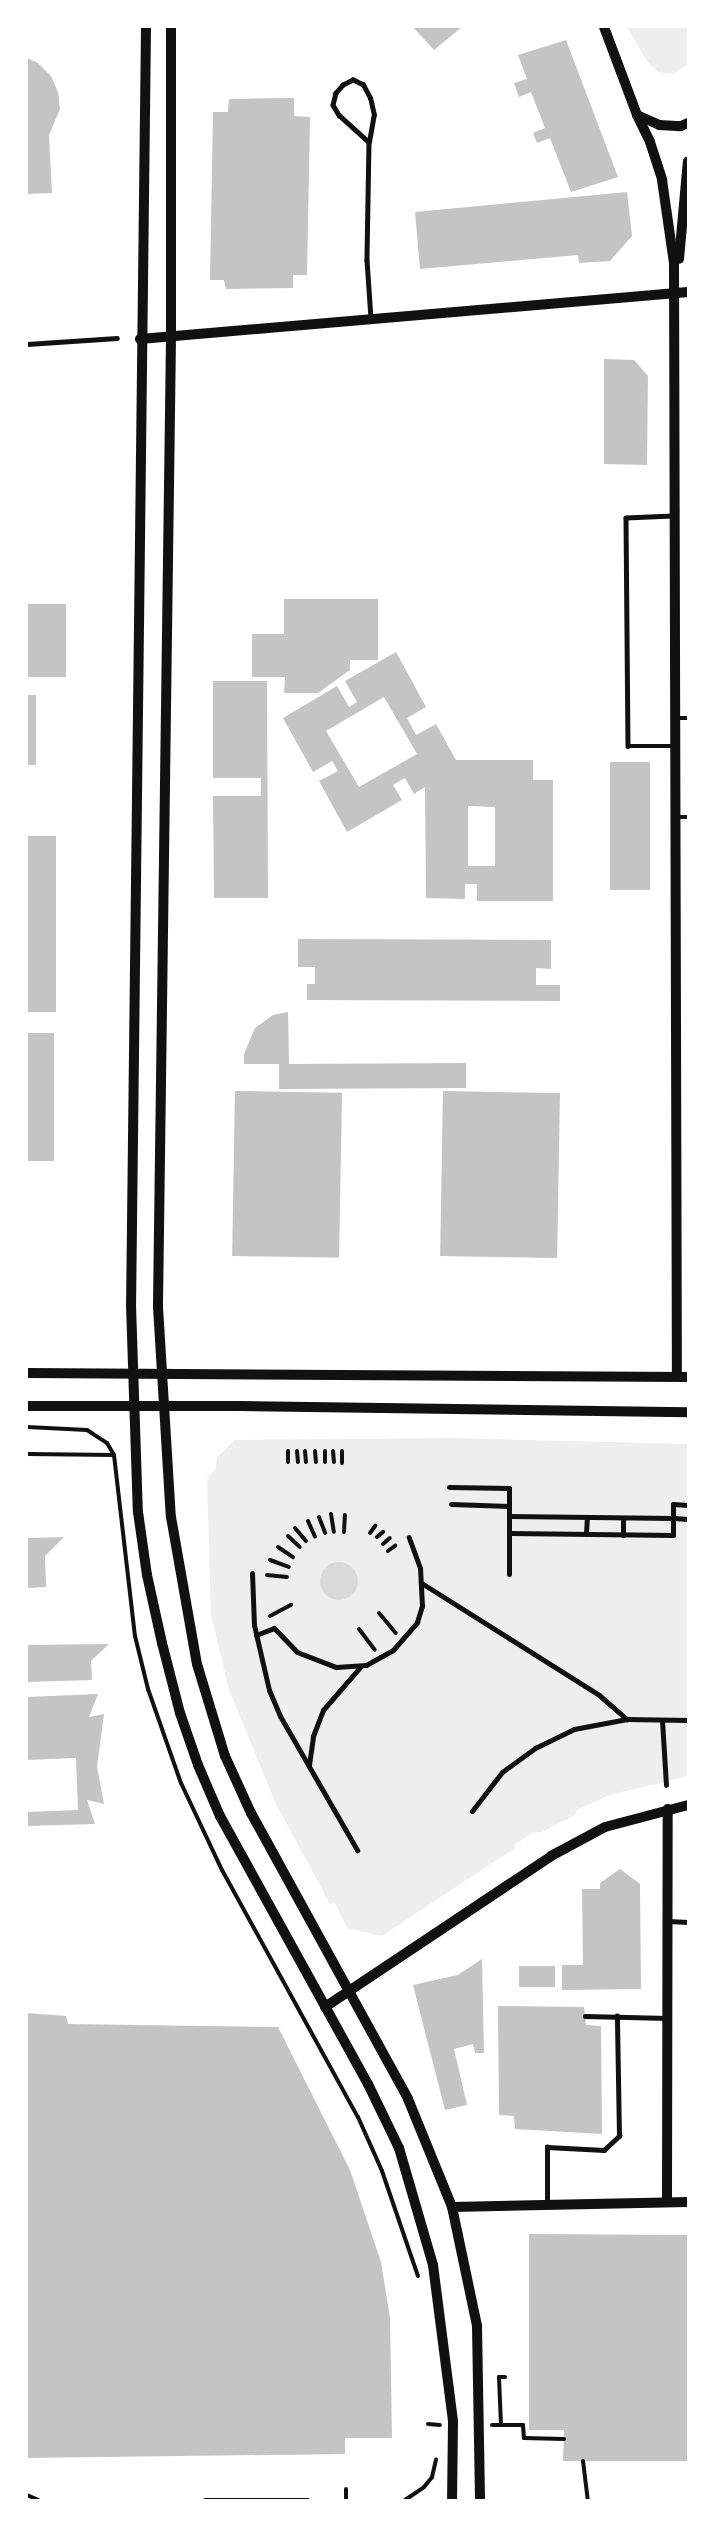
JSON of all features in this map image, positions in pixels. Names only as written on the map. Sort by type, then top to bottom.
[{"type":"street","points":[[146,27],[140,339],[131,1305],[138,1512],[147,1575],[180,1713],[198,1766],[220,1816],[368,2084],[399,2148],[433,2265],[453,2422],[452,2500]]},
{"type":"street","points":[[171,27],[171,337],[158,1307],[171,1517],[196,1664],[225,1756],[251,1813],[408,2099],[453,2207],[477,2326],[480,2500]]},
{"type":"street","points":[[27,1373],[682,1377],[676,817],[675,293],[670,226],[662,180],[650,142],[637,116],[604,27]]},
{"type":"street","points":[[637,116],[658,125],[681,126],[688,123]]},
{"type":"street","points":[[675,293],[688,161]]},
{"type":"street","points":[[140,339],[688,292]]},
{"type":"street","points":[[27,344],[117,338]]},
{"type":"street","points":[[27,1406],[688,1412]]},
{"type":"street","points":[[449,1487],[509,1488],[509,1574]]},
{"type":"street","points":[[451,1504],[509,1506]]},
{"type":"street","points":[[509,1533],[672,1535],[673,1504],[688,1504]]},
{"type":"street","points":[[509,1516],[688,1519]]},
{"type":"street","points":[[586,1517],[586,1534]]},
{"type":"street","points":[[623,1518],[623,1535]]},
{"type":"street","points":[[256,1635],[274,1628],[297,1652],[310,1659],[336,1667],[361,1666],[381,1657],[402,1640],[417,1622],[422,1606],[423,1584],[416,1552],[409,1537]]},
{"type":"street","points":[[252,1573],[256,1635],[269,1690],[357,1850]]},
{"type":"street","points":[[423,1584],[599,1695],[627,1719]]},
{"type":"street","points":[[309,1766],[313,1736],[323,1710],[361,1666]]},
{"type":"street","points":[[472,1811],[502,1772],[553,1738],[593,1724],[627,1719],[688,1720]]},
{"type":"street","points":[[662,1720],[666,1785]]},
{"type":"street","points":[[325,2007],[551,1856],[605,1827],[688,1804]]},
{"type":"street","points":[[667,2202],[668,1809]]},
{"type":"street","points":[[453,2207],[688,2202]]},
{"type":"lane","points":[[369,142],[339,116],[333,105],[336,93],[343,85],[353,80],[363,85],[370,98],[374,115],[369,142],[367,260],[371,319]]},
{"type":"lane","points":[[675,515],[626,518],[628,746],[676,746]]},
{"type":"lane","points":[[676,718],[688,718]]},
{"type":"lane","points":[[676,817],[688,817]]},
{"type":"lane","points":[[668,1921],[688,1922]]},
{"type":"lane","points":[[585,2016],[668,2018]]},
{"type":"lane","points":[[547,2205],[547,2147],[604,2151],[619,2136],[617,2016]]},
{"type":"path","points":[[27,1427],[87,1430],[107,1443],[114,1455],[135,1636],[148,1689],[181,1783],[222,1870],[358,2117],[385,2181],[419,2281]]},
{"type":"path","points":[[288,1451],[288,1462]]},
{"type":"path","points":[[297,1451],[297,1462]]},
{"type":"path","points":[[305,1451],[306,1462]]},
{"type":"path","points":[[315,1451],[316,1462]]},
{"type":"path","points":[[325,1451],[325,1462]]},
{"type":"path","points":[[333,1451],[334,1462]]},
{"type":"path","points":[[342,1451],[342,1462]]},
{"type":"path","points":[[27,1455],[114,1455]]},
{"type":"path","points":[[331,1514],[334,1532]]},
{"type":"path","points":[[344,1532],[345,1515]]},
{"type":"path","points":[[319,1517],[325,1533]]},
{"type":"path","points":[[308,1521],[315,1537]]},
{"type":"path","points":[[370,1533],[375,1526]]},
{"type":"path","points":[[296,1528],[306,1541]]},
{"type":"path","points":[[377,1537],[383,1532]]},
{"type":"path","points":[[288,1536],[300,1547]]},
{"type":"path","points":[[383,1544],[390,1538]]},
{"type":"path","points":[[388,1551],[396,1546]]},
{"type":"path","points":[[278,1547],[293,1557]]},
{"type":"path","points":[[270,1560],[289,1567]]},
{"type":"path","points":[[267,1575],[287,1577]]},
{"type":"path","points":[[379,1613],[402,1640]]},
{"type":"path","points":[[359,1629],[381,1657]]},
{"type":"path","points":[[501,2425],[499,2377],[505,2377]]},
{"type":"path","points":[[436,2419],[437,2430]]},
{"type":"path","points":[[428,2424],[449,2425]]},
{"type":"path","points":[[480,2425],[523,2425],[524,2438],[564,2439]]},
{"type":"path","points":[[405,2500],[424,2487],[432,2477],[438,2452]]},
{"type":"path","points":[[583,2461],[588,2500]]},
{"type":"path","points":[[346,2489],[346,2500]]},
{"type":"path","points":[[28,2495],[38,2500]]},
{"type":"path","points":[[205,2500],[308,2500]]},
{"type":"shaded area","points":[[627,27],[688,27],[688,64],[673,74],[658,72],[647,61]]},
{"type":"shaded area","points":[[454,1438],[688,1444],[688,1776],[609,1795],[577,1810],[575,1815],[542,1832],[532,1833],[514,1845],[515,1848],[382,1936],[347,1928],[335,1903],[330,1904],[276,1804],[229,1690],[211,1615],[207,1479],[216,1468],[217,1457],[235,1440]]},
{"type":"shaded area","points":[[339,1562],[353,1567],[358,1581],[353,1595],[339,1600],[325,1595],[320,1581],[325,1567]]},
{"type":"building","points":[[413,27],[462,27],[434,50]]},
{"type":"building","points":[[566,40],[618,177],[571,192],[550,138],[537,143],[533,133],[545,128],[531,92],[519,97],[514,83],[527,79],[518,55]]},
{"type":"building","points":[[27,58],[38,63],[51,76],[58,92],[60,109],[49,135],[52,193],[27,194]]},
{"type":"building","points":[[294,98],[294,116],[310,117],[307,275],[293,275],[293,288],[226,289],[224,280],[210,280],[213,112],[228,112],[229,99]]},
{"type":"building","points":[[627,192],[632,236],[610,261],[579,263],[578,255],[420,269],[415,212]]},
{"type":"building","points":[[604,359],[634,360],[648,376],[647,465],[604,464]]},
{"type":"building","points":[[284,599],[378,599],[378,660],[350,660],[350,670],[318,693],[284,693],[285,677],[252,677],[252,634],[284,634]]},
{"type":"building","points":[[27,604],[66,604],[66,677],[27,677]]},
{"type":"building","points":[[396,652],[426,707],[407,718],[416,735],[436,724],[456,760],[533,760],[533,780],[553,780],[553,901],[477,901],[477,884],[465,884],[465,899],[426,898],[425,787],[414,794],[405,778],[393,785],[402,800],[347,832],[319,781],[338,771],[332,761],[313,772],[283,718],[337,686],[349,707],[357,702],[345,681]],"holes":[[[384,697],[417,754],[359,787],[326,731]],[[468,806],[495,807],[495,866],[468,866]]]},
{"type":"building","points":[[213,681],[267,681],[268,898],[214,898],[213,796],[261,796],[261,778],[213,778]]},
{"type":"building","points":[[27,695],[36,695],[36,765],[27,765]]},
{"type":"building","points":[[610,762],[650,762],[650,890],[610,890]]},
{"type":"building","points":[[27,836],[56,836],[56,1012],[27,1012]]},
{"type":"building","points":[[298,939],[551,940],[551,969],[536,968],[536,985],[560,985],[560,1001],[307,1000],[307,984],[315,984],[315,967],[298,967]]},
{"type":"building","points":[[288,1012],[289,1064],[466,1063],[466,1088],[279,1089],[279,1064],[244,1064],[244,1054],[255,1028],[273,1015]]},
{"type":"building","points":[[27,1033],[54,1033],[54,1161],[27,1161]]},
{"type":"building","points":[[235,1091],[342,1093],[339,1258],[232,1256]]},
{"type":"building","points":[[443,1091],[560,1093],[557,1258],[440,1256]]},
{"type":"building","points":[[64,1537],[45,1556],[46,1587],[27,1588],[27,1538]]},
{"type":"building","points":[[109,1644],[91,1661],[92,1680],[27,1682],[27,1645]]},
{"type":"building","points":[[98,1694],[89,1717],[104,1714],[97,1767],[104,1804],[87,1800],[95,1824],[27,1826],[27,1812],[78,1810],[76,1758],[27,1760],[27,1697]]},
{"type":"building","points":[[620,1869],[640,1884],[641,1989],[562,1990],[562,1965],[583,1965],[582,1889],[600,1889],[600,1883]]},
{"type":"building","points":[[482,1959],[484,2053],[475,2053],[473,2044],[454,2049],[467,2105],[445,2110],[413,1985],[458,1975]]},
{"type":"building","points":[[519,1966],[555,1966],[555,1987],[519,1987]]},
{"type":"building","points":[[498,2006],[584,2007],[586,2025],[601,2026],[602,2134],[515,2129],[514,2116],[499,2115]]},
{"type":"building","points":[[27,2013],[66,2016],[68,2024],[278,2027],[350,2170],[381,2262],[390,2318],[392,2438],[345,2438],[345,2454],[27,2458]]},
{"type":"building","points":[[529,2234],[688,2235],[688,2461],[563,2461],[564,2430],[529,2430]]}]
